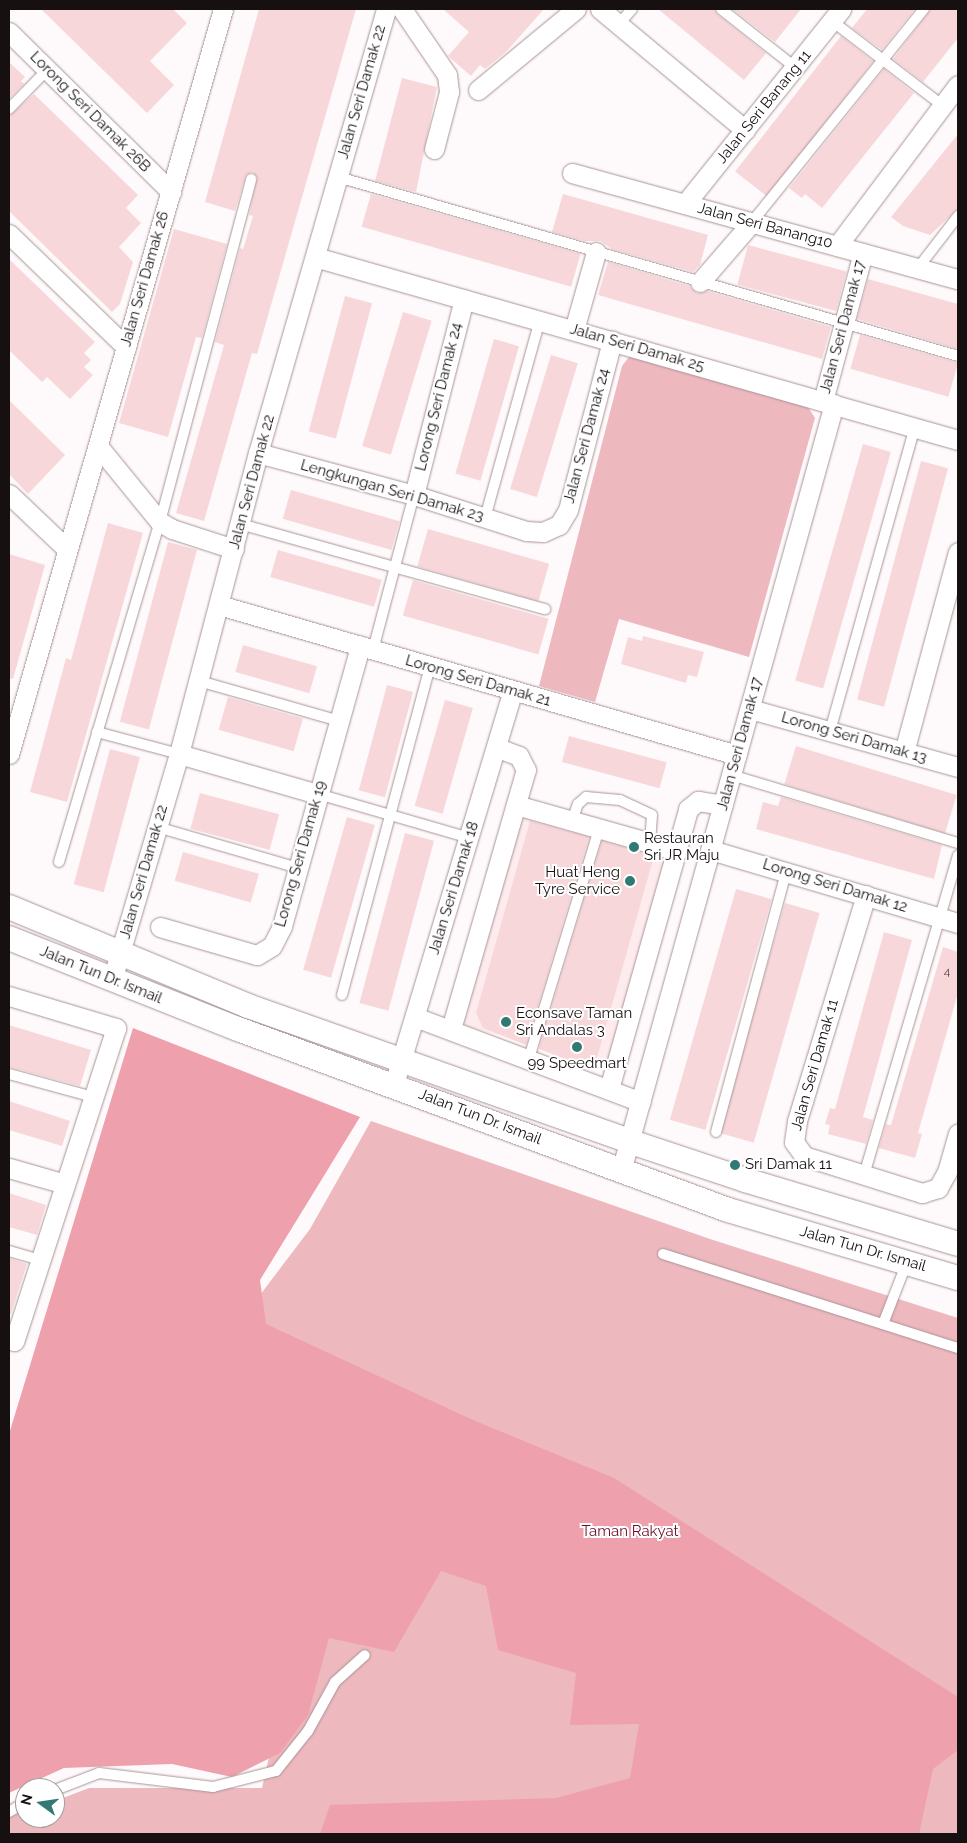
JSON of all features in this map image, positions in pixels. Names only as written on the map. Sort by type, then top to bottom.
[{"type":"street","name":"Jalan Seri Damak 22","points":[[112,980],[179,754],[258,453],[386,9]]},
{"type":"street","points":[[402,9],[447,75],[450,92],[434,149]]},
{"type":"street","points":[[478,90],[576,9]]},
{"type":"street","points":[[600,9],[745,130]]},
{"type":"street","name":"Jalan Seri Damak 26","points":[[9,754],[66,549],[98,446],[171,192],[219,11]]},
{"type":"street","name":"Jalan Seri Banang 11","points":[[685,204],[837,15]]},
{"type":"street","name":"Lorong Seri Damak 26B","points":[[9,32],[171,192]]},
{"type":"street","points":[[837,246],[958,85]]},
{"type":"street","name":"Jalan Seri Banang10","points":[[572,173],[958,279]]},
{"type":"street","points":[[700,282],[752,222]]},
{"type":"street","points":[[9,234],[126,347]]},
{"type":"street","points":[[574,330],[596,252]]},
{"type":"street","name":"Jalan Seri Damak 17","points":[[621,1171],[631,1142],[750,709],[828,403],[843,323],[862,253]]},
{"type":"street","name":"Jalan Seri Damak 25","points":[[315,256],[958,440]]},
{"type":"street","name":"Lorong Seri Damak 24","points":[[414,495],[464,299]]},
{"type":"street","name":"Jalan Seri Damak 24","points":[[526,531],[543,532],[559,525],[568,510],[612,341]]},
{"type":"street","points":[[98,446],[160,522],[172,529],[234,549]]},
{"type":"street","name":"Lengkungan Seri Damak 23","points":[[258,453],[414,495],[526,531]]},
{"type":"street","points":[[9,494],[66,549]]},
{"type":"street","points":[[904,752],[958,552]]},
{"type":"street","name":"Lorong Seri Damak 21","points":[[219,605],[513,692],[737,755]]},
{"type":"street","name":"Lorong Seri Damak 19","points":[[160,927],[257,955],[272,946],[282,926],[339,721],[366,648]]},
{"type":"street","name":"Jalan Seri Damak 18","points":[[394,1084],[498,748],[513,692]]},
{"type":"street","name":"Lorong Seri Damak 13","points":[[750,709],[958,767]]},
{"type":"street","points":[[451,1029],[526,770],[525,762],[519,756],[498,748]]},
{"type":"street","points":[[179,754],[318,794]]},
{"type":"street","points":[[609,1089],[675,850],[692,804],[698,802],[723,805]]},
{"type":"street","points":[[516,805],[675,850]]},
{"type":"street","name":"Lorong Seri Damak 12","points":[[711,850],[958,923]]},
{"type":"street","name":"Jalan Seri Damak 11","points":[[866,895],[797,1120],[794,1142],[804,1156],[922,1193],[938,1188],[947,1172],[958,1134]]},
{"type":"street","name":"Jalan Tun Dr. Ismail","points":[[9,907],[120,956],[401,1060],[631,1142],[745,1180],[958,1244]]},
{"type":"street","name":"Jalan Tun Dr. Ismail","points":[[9,938],[112,980],[728,1210],[958,1278]]},
{"type":"street","points":[[9,996],[116,1028],[40,1260],[11,1340]]},
{"type":"street","points":[[416,1017],[529,1058],[641,1102]]},
{"type":"street","points":[[9,1168],[65,1184]]},
{"type":"lane","points":[[619,24],[632,9]]},
{"type":"lane","points":[[720,9],[796,68]]},
{"type":"lane","points":[[752,222],[924,9]]},
{"type":"lane","points":[[837,15],[882,61],[943,106]]},
{"type":"lane","points":[[9,109],[47,70]]},
{"type":"lane","points":[[338,177],[958,356]]},
{"type":"lane","points":[[59,862],[160,522],[251,179]]},
{"type":"lane","points":[[918,268],[958,216]]},
{"type":"lane","points":[[485,518],[540,320]]},
{"type":"lane","points":[[830,731],[915,427]]},
{"type":"lane","points":[[366,648],[395,567],[414,495]]},
{"type":"lane","points":[[240,524],[545,609]]},
{"type":"lane","points":[[342,995],[392,816],[430,666]]},
{"type":"lane","points":[[199,681],[339,721]]},
{"type":"lane","points":[[97,732],[179,754]]},
{"type":"lane","points":[[731,775],[958,843]]},
{"type":"lane","points":[[318,794],[469,838]]},
{"type":"lane","points":[[572,821],[578,804],[586,797],[620,800],[652,815],[650,843]]},
{"type":"lane","points":[[158,826],[298,868]]},
{"type":"lane","points":[[529,1058],[599,829]]},
{"type":"lane","points":[[864,1175],[958,856]]},
{"type":"lane","points":[[716,1132],[786,872]]},
{"type":"lane","points":[[9,1074],[93,1097]]},
{"type":"lane","points":[[9,1251],[40,1260]]},
{"type":"lane","points":[[663,1254],[958,1348]]},
{"type":"lane","points":[[883,1324],[907,1262]]},
{"type":"lane","points":[[65,1786],[99,1773],[212,1787],[276,1771],[308,1731],[335,1682],[365,1655]]},
{"type":"shaded area","points":[[520,814],[668,854],[611,1065],[463,1026]]},
{"type":"green space","points":[[643,355],[808,407],[815,418],[749,657],[619,619],[595,702],[539,686],[622,366],[629,357]]},
{"type":"green space","points":[[133,1028],[360,1117],[260,1280],[266,1324],[473,1420],[614,1478],[958,1697],[958,1750],[933,1769],[919,1834],[320,1834],[330,1805],[556,1798],[630,1778],[639,1724],[570,1725],[576,1673],[498,1650],[486,1586],[441,1571],[394,1652],[329,1638],[308,1715],[280,1753],[232,1777],[172,1764],[64,1768],[42,1778],[15,1778],[15,1790],[9,1793],[9,1434]]},
{"type":"green space","name":"Taman Rakyat","points":[[371,1121],[710,1239],[958,1318],[958,1834],[9,1834],[9,1817],[15,1815],[15,1828],[65,1828],[65,1797],[89,1788],[262,1788],[346,1418],[232,1332],[310,1229]]},
{"type":"building","points":[[41,9],[173,9],[187,23],[150,61],[174,85],[147,113]]},
{"type":"building","points":[[259,9],[356,9],[257,354],[252,353],[204,521],[176,513],[224,345],[215,342],[240,248],[243,249],[253,216],[249,215],[257,177],[252,172],[246,175],[235,211],[205,202]]},
{"type":"building","points":[[443,9],[544,9],[506,52],[485,69],[480,65],[471,76],[448,56],[469,32]]},
{"type":"building","points":[[658,9],[714,9],[717,14],[766,53],[744,80]]},
{"type":"building","points":[[732,9],[801,9],[775,42]]},
{"type":"building","points":[[867,9],[915,9],[882,50],[852,28]]},
{"type":"building","points":[[931,9],[958,9],[958,38],[923,82],[893,59]]},
{"type":"building","points":[[841,36],[873,61],[767,197],[735,172]]},
{"type":"building","points":[[9,62],[25,77],[21,81],[24,84],[9,99]]},
{"type":"building","points":[[884,69],[914,93],[822,208],[805,194],[802,198],[789,188]]},
{"type":"building","points":[[402,78],[437,87],[416,192],[375,181]]},
{"type":"building","points":[[34,94],[138,195],[126,208],[141,223],[119,247],[133,262],[120,304],[112,312],[9,211],[9,116]]},
{"type":"building","points":[[958,134],[958,209],[930,235],[903,226],[891,217]]},
{"type":"building","points":[[371,194],[581,254],[571,287],[362,227]]},
{"type":"building","points":[[563,194],[708,235],[700,265],[693,272],[612,249],[600,241],[585,241],[552,232]]},
{"type":"building","points":[[174,229],[227,244],[202,338],[196,337],[168,437],[119,423]]},
{"type":"building","points":[[748,245],[847,271],[836,311],[737,285]]},
{"type":"building","points":[[9,259],[95,342],[84,353],[91,360],[84,367],[93,375],[70,399],[47,377],[42,382],[9,350]]},
{"type":"building","points":[[608,262],[689,286],[697,293],[707,291],[831,327],[822,359],[598,295]]},
{"type":"building","points":[[868,279],[958,304],[958,349],[857,319]]},
{"type":"building","points":[[345,296],[372,303],[336,438],[309,431]]},
{"type":"building","points":[[403,312],[432,321],[391,455],[362,446]]},
{"type":"building","points":[[860,335],[958,363],[948,397],[850,369]]},
{"type":"building","points":[[494,339],[519,346],[480,481],[455,474]]},
{"type":"building","points":[[551,355],[578,363],[537,497],[510,489]]},
{"type":"building","points":[[9,400],[65,455],[28,494],[9,474]]},
{"type":"building","points":[[863,444],[891,452],[823,688],[795,680]]},
{"type":"building","points":[[921,461],[948,468],[884,707],[857,700]]},
{"type":"building","points":[[291,490],[400,521],[391,550],[283,519]]},
{"type":"building","points":[[108,523],[143,533],[67,802],[30,792],[66,658],[71,660]]},
{"type":"building","points":[[428,529],[549,564],[538,601],[417,566]]},
{"type":"building","points":[[168,542],[197,550],[149,729],[120,722]]},
{"type":"building","points":[[278,550],[382,580],[374,607],[270,577]]},
{"type":"building","points":[[9,554],[45,565],[13,679],[9,678]]},
{"type":"building","points":[[413,580],[549,619],[538,654],[403,616]]},
{"type":"building","points":[[643,636],[704,652],[697,677],[688,675],[686,683],[621,664],[628,637],[642,641]]},
{"type":"building","points":[[243,645],[317,666],[309,693],[235,672]]},
{"type":"building","points":[[387,685],[413,692],[385,797],[359,790]]},
{"type":"building","points":[[228,697],[303,718],[294,751],[219,730]]},
{"type":"building","points":[[445,700],[473,708],[443,814],[415,806]]},
{"type":"building","points":[[569,736],[667,762],[660,788],[562,762]]},
{"type":"building","points":[[796,746],[957,795],[945,833],[784,784]]},
{"type":"building","points":[[110,749],[140,757],[104,892],[74,884]]},
{"type":"building","points":[[200,793],[279,814],[270,850],[190,829]]},
{"type":"building","points":[[781,797],[942,845],[934,879],[756,829],[763,802],[778,806]]},
{"type":"building","points":[[347,817],[375,825],[331,978],[303,970]]},
{"type":"building","points":[[530,821],[589,837],[526,1045],[483,1028],[476,1013]]},
{"type":"building","points":[[405,833],[434,841],[388,1011],[359,1003]]},
{"type":"building","points":[[602,841],[654,856],[597,1058],[583,1066],[539,1049]]},
{"type":"building","points":[[183,852],[259,874],[251,903],[175,881]]},
{"type":"building","points":[[736,889],[772,899],[705,1130],[670,1120]]},
{"type":"building","points":[[785,903],[820,913],[754,1143],[719,1133]]},
{"type":"building","points":[[884,932],[912,940],[863,1117],[873,1120],[866,1144],[828,1134],[830,1125],[825,1124],[830,1108],[835,1109]]},
{"type":"building","points":[[943,947],[958,952],[958,993],[918,1133],[922,1134],[915,1158],[879,1148],[886,1124],[891,1125]]},
{"type":"building","points":[[9,1025],[91,1050],[80,1086],[9,1067]]},
{"type":"building","points":[[9,1101],[70,1121],[62,1146],[9,1130]]},
{"type":"building","points":[[9,1193],[46,1205],[37,1235],[9,1227]]},
{"type":"building","points":[[9,1258],[27,1264],[11,1314],[9,1313]]},
{"type":"place","name":"Restauran Sri JR Maju","points":[[634,847]]},
{"type":"place","name":"Huat Heng Tyre Service","points":[[630,881]]},
{"type":"place","name":"Econsave Taman Sri Andalas 3","points":[[506,1022]]},
{"type":"place","name":"99 Speedmart","points":[[577,1047]]},
{"type":"place","name":"Sri Damak 11","points":[[735,1165]]}]
